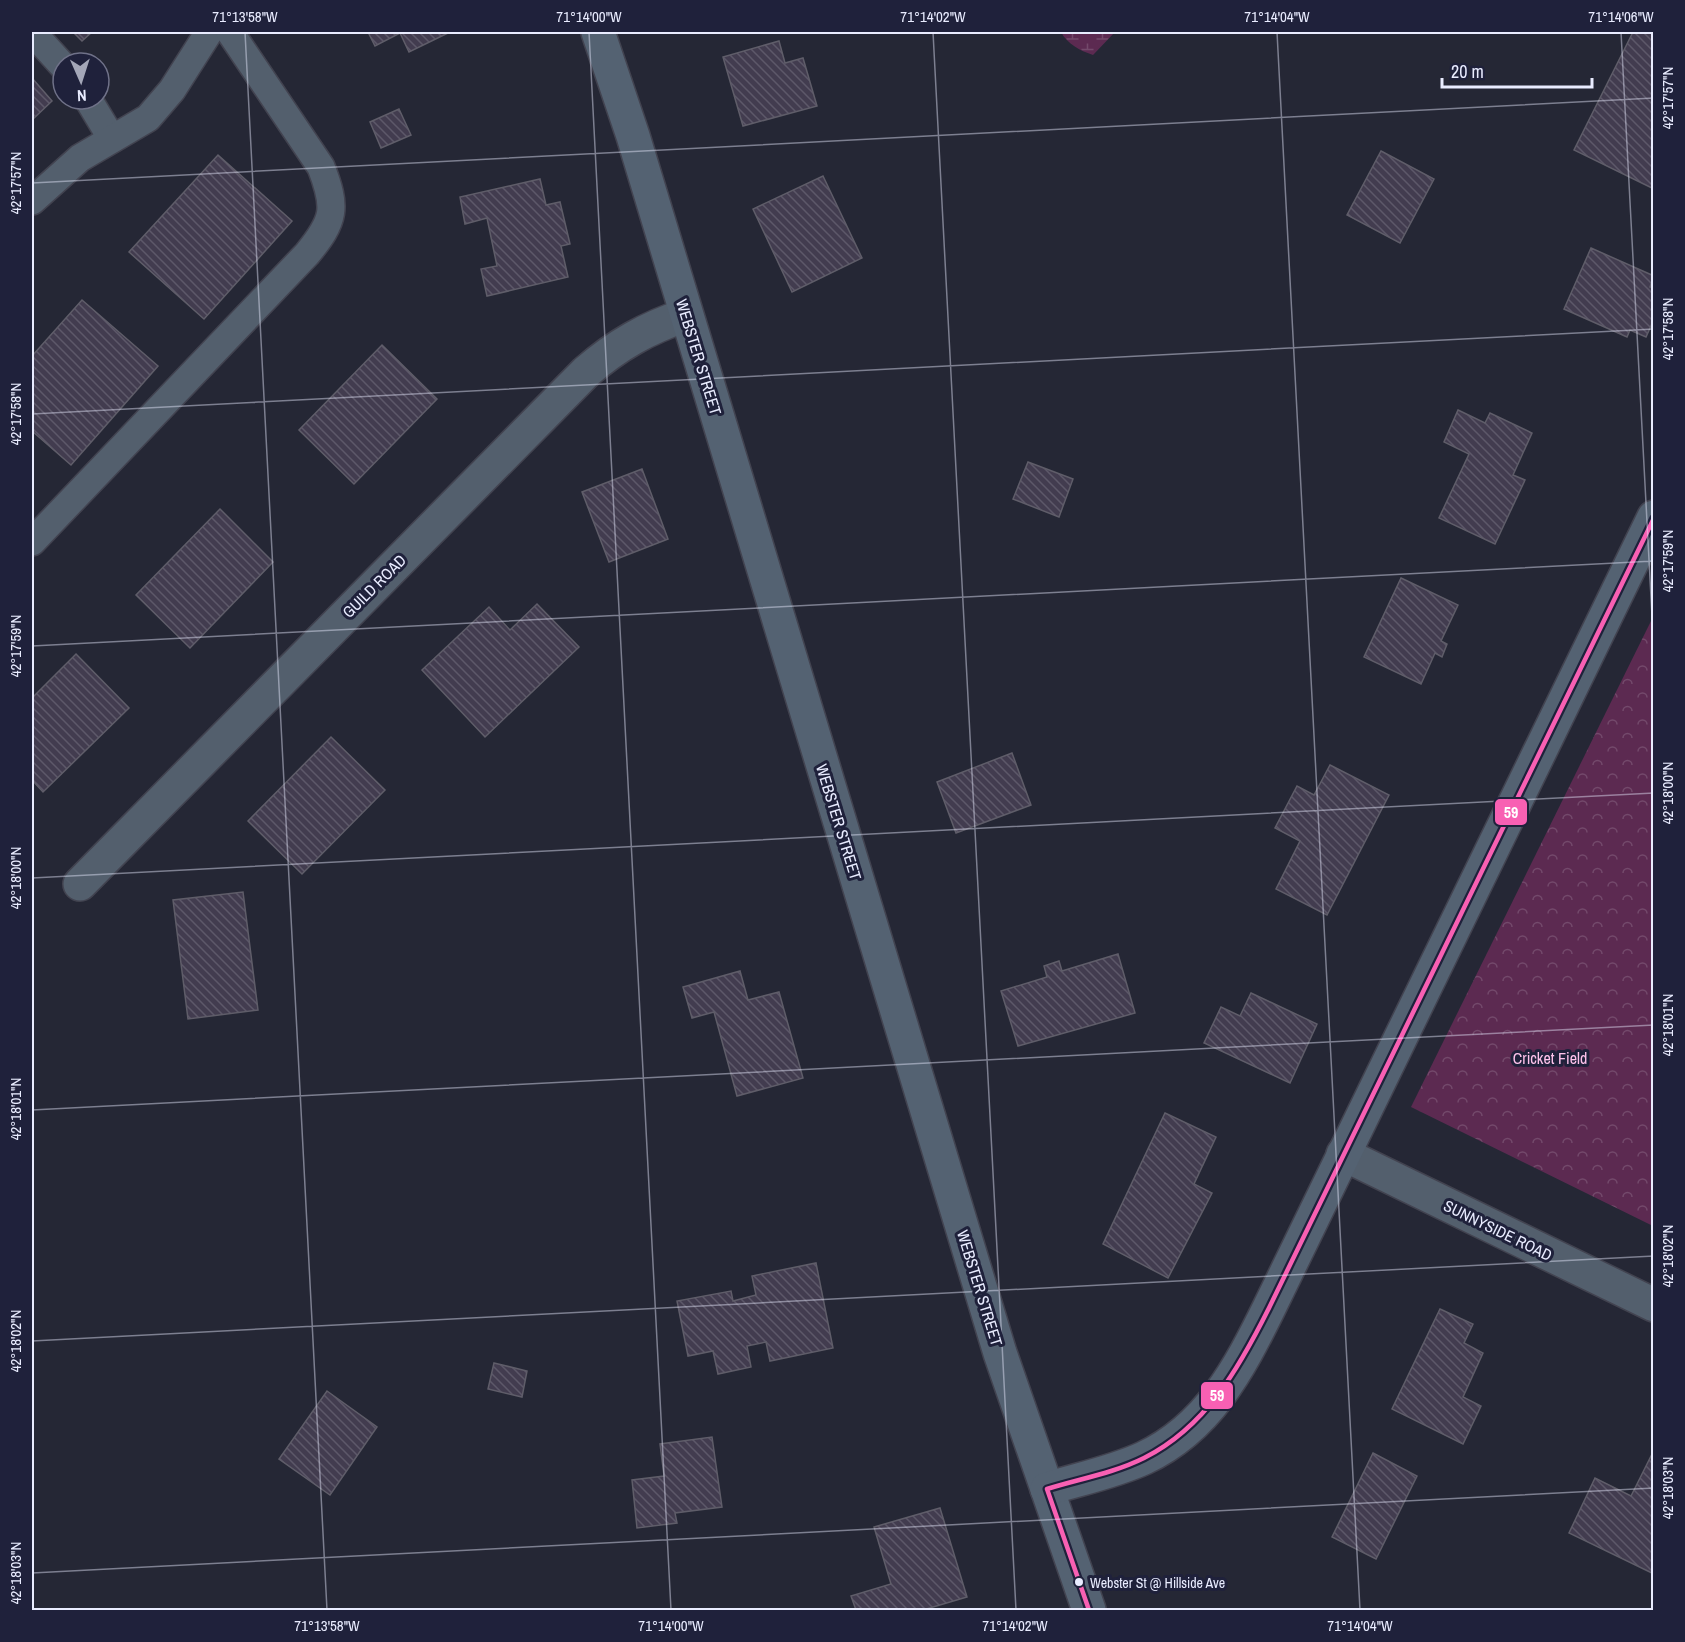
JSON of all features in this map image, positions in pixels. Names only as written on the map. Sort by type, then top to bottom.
[{"type":"street","name":"WEBSTER STREET","points":[[598,32],[633,135],[1000,1353],[1089,1611]]},
{"type":"street","name":"GUILD ROAD","points":[[80,884],[586,372],[610,351],[635,335],[686,315]]},
{"type":"street","points":[[1047,1490],[1142,1459],[1173,1442],[1208,1410],[1234,1375],[1255,1337],[1653,517]]},
{"type":"street","name":"SUNNYSIDE ROAD","points":[[1343,1154],[1653,1305]]},
{"type":"lane","points":[[32,32],[51,53]]},
{"type":"lane","points":[[32,201],[80,158],[148,118],[161,104],[209,32]]},
{"type":"lane","points":[[32,542],[307,254],[325,232],[332,210],[329,188],[321,167],[230,32]]},
{"type":"lane","points":[[95,111],[112,140]]},
{"type":"green space","points":[[1061,32],[1115,32],[1093,55],[1075,46]]},
{"type":"green space","name":"Cricket Field","points":[[1653,617],[1653,1226],[1411,1107]]},
{"type":"building","points":[[73,32],[92,32],[82,41]]},
{"type":"building","points":[[368,32],[450,32],[409,52],[400,33],[375,46]]},
{"type":"building","points":[[1633,32],[1654,33],[1654,189],[1574,150]]},
{"type":"building","points":[[779,41],[785,63],[803,58],[817,106],[743,126],[723,57]]},
{"type":"building","points":[[32,78],[51,102],[32,120]]},
{"type":"building","points":[[399,109],[411,135],[381,148],[370,122]]},
{"type":"building","points":[[1381,151],[1434,179],[1400,243],[1347,215]]},
{"type":"building","points":[[218,155],[292,221],[204,319],[129,252]]},
{"type":"building","points":[[823,176],[862,258],[792,292],[753,209]]},
{"type":"building","points":[[540,179],[546,205],[560,202],[570,244],[561,246],[568,277],[487,296],[481,269],[497,266],[487,218],[465,224],[460,197]]},
{"type":"building","points":[[1591,248],[1654,276],[1650,287],[1654,288],[1654,319],[1646,337],[1630,330],[1627,337],[1564,309]]},
{"type":"building","points":[[82,300],[158,366],[71,465],[32,431],[32,356]]},
{"type":"building","points":[[382,345],[437,399],[354,484],[299,430]]},
{"type":"building","points":[[1458,410],[1485,423],[1490,413],[1532,433],[1513,475],[1525,480],[1495,544],[1439,518],[1469,454],[1444,442]]},
{"type":"building","points":[[1028,462],[1073,479],[1059,517],[1013,499]]},
{"type":"building","points":[[642,469],[668,539],[609,562],[582,492]]},
{"type":"building","points":[[220,509],[273,562],[190,648],[136,595]]},
{"type":"building","points":[[1401,578],[1458,605],[1441,641],[1447,644],[1442,657],[1435,653],[1421,684],[1364,657]]},
{"type":"building","points":[[537,604],[579,647],[485,737],[422,670],[489,607],[510,630]]},
{"type":"building","points":[[76,654],[129,708],[43,792],[32,780],[32,698]]},
{"type":"building","points":[[331,737],[385,790],[302,874],[248,821]]},
{"type":"building","points":[[1012,753],[1031,805],[956,833],[937,782]]},
{"type":"building","points":[[1330,765],[1389,795],[1327,915],[1276,889],[1300,841],[1275,828],[1297,786],[1314,795]]},
{"type":"building","points":[[243,892],[258,1010],[188,1019],[173,900]]},
{"type":"building","points":[[1118,954],[1135,1013],[1018,1046],[1001,991],[1047,977],[1044,966],[1059,961],[1062,971]]},
{"type":"building","points":[[740,971],[748,1000],[779,992],[803,1078],[737,1096],[714,1012],[692,1018],[683,987]]},
{"type":"building","points":[[1251,993],[1317,1024],[1290,1083],[1204,1043],[1221,1007],[1240,1016]]},
{"type":"building","points":[[1165,1113],[1216,1137],[1194,1184],[1212,1193],[1168,1278],[1103,1244]]},
{"type":"building","points":[[816,1263],[833,1348],[770,1361],[766,1342],[747,1346],[751,1367],[718,1374],[713,1351],[688,1356],[677,1301],[731,1291],[733,1301],[756,1295],[752,1276]]},
{"type":"building","points":[[1440,1309],[1473,1324],[1464,1343],[1483,1353],[1463,1397],[1481,1406],[1463,1444],[1392,1409]]},
{"type":"building","points":[[494,1363],[527,1371],[522,1397],[488,1389]]},
{"type":"building","points":[[327,1391],[377,1427],[330,1495],[279,1459]]},
{"type":"building","points":[[712,1437],[722,1507],[675,1513],[677,1523],[637,1528],[632,1480],[664,1476],[660,1444]]},
{"type":"building","points":[[1654,1450],[1654,1574],[1569,1533],[1595,1478],[1631,1496]]},
{"type":"building","points":[[1373,1453],[1417,1476],[1376,1559],[1332,1537]]},
{"type":"building","points":[[940,1508],[967,1597],[923,1610],[856,1610],[851,1596],[891,1584],[874,1527]]},
{"type":"transit line","name":"59","points":[[1089,1610],[1047,1489],[1121,1468],[1166,1445],[1203,1413],[1233,1374],[1269,1308],[1654,518]]},
{"type":"place","name":"Webster St @ Hillside Ave","points":[[1079,1582]]}]
